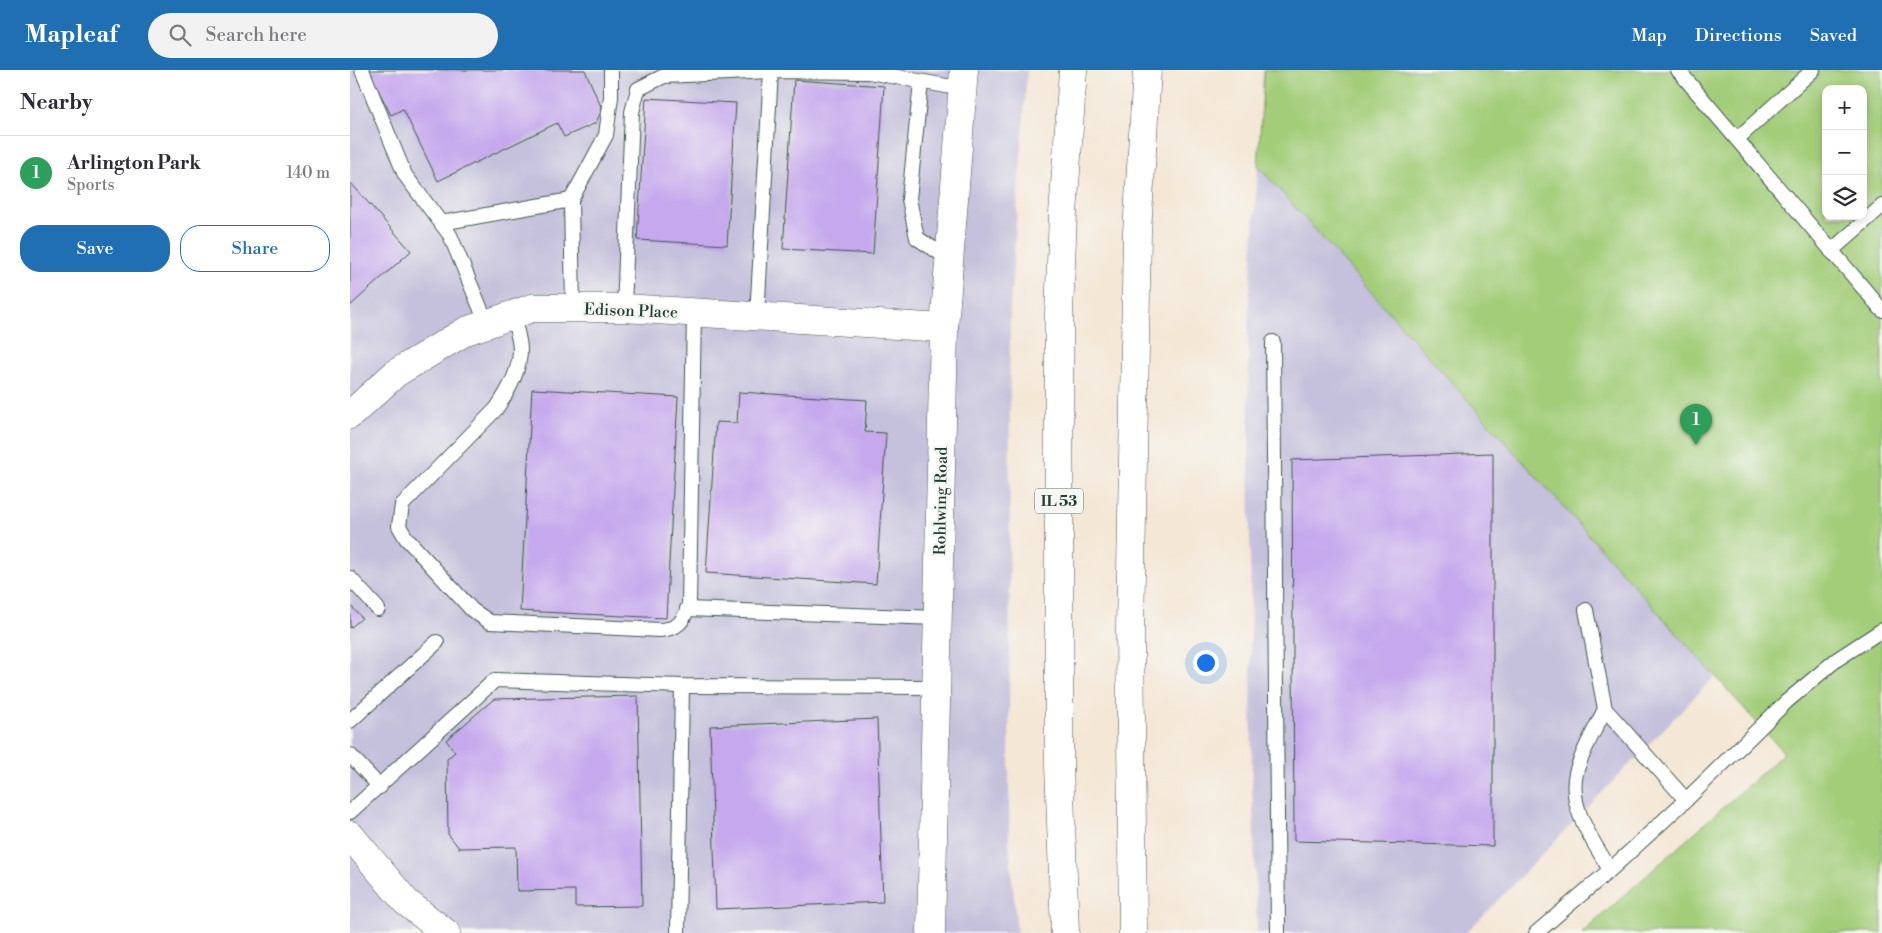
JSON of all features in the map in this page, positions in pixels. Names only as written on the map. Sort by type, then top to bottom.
[{"type":"main road","name":"IL 53","points":[[1065,933],[1060,765],[1059,314],[1063,214],[1073,70]]},
{"type":"main road","points":[[1133,933],[1130,630],[1133,441],[1137,232],[1147,70]]},
{"type":"main road","name":"Rohlwing Road","points":[[931,933],[944,328],[963,79]]},
{"type":"main road","name":"Edison Place","points":[[350,415],[396,373],[466,332],[532,308],[624,308],[944,328]]},
{"type":"main road","points":[[350,835],[406,902],[446,933]]},
{"type":"lane","points":[[362,70],[405,175],[450,235],[486,324]]},
{"type":"lane","points":[[573,308],[571,200],[606,135],[611,97],[611,70]]},
{"type":"lane","points":[[1678,70],[1882,310]]},
{"type":"lane","points":[[1737,139],[1813,70]]},
{"type":"lane","points":[[757,316],[771,71]]},
{"type":"lane","points":[[624,308],[632,112],[638,89],[664,76],[771,71],[869,72],[921,82],[963,79]]},
{"type":"lane","points":[[921,82],[909,199],[917,238],[949,259]]},
{"type":"lane","points":[[441,223],[571,200]]},
{"type":"lane","points":[[1832,251],[1882,206]]},
{"type":"lane","points":[[513,314],[520,350],[514,377],[507,394],[496,409],[402,505],[399,526],[406,538],[472,610],[490,622],[672,630],[687,609],[694,312]]},
{"type":"lane","points":[[1272,342],[1278,933]]},
{"type":"lane","points":[[350,578],[378,609]]},
{"type":"lane","points":[[687,609],[938,618]]},
{"type":"lane","points":[[1586,610],[1605,709],[1686,800]]},
{"type":"lane","points":[[1536,933],[1610,870],[1686,800],[1786,702],[1836,660],[1882,630]]},
{"type":"lane","points":[[350,721],[437,642]]},
{"type":"lane","points":[[350,812],[380,787],[495,680],[682,686],[936,687]]},
{"type":"lane","points":[[678,933],[682,686]]},
{"type":"lane","points":[[1605,709],[1576,772],[1574,794],[1580,816],[1610,870]]},
{"type":"lane","points":[[350,755],[380,787]]},
{"type":"shaded area","points":[[350,70],[1027,70],[1010,307],[1009,842],[1017,933],[350,933]]},
{"type":"shaded area","points":[[1258,166],[1716,675],[1466,933],[1257,933],[1252,778],[1248,320]]},
{"type":"green space","points":[[1264,70],[1882,70],[1882,933],[1582,933],[1784,753],[1258,166]]},
{"type":"building","points":[[368,70],[585,70],[602,109],[596,123],[564,137],[557,123],[438,181],[403,109],[391,115]]},
{"type":"building","points":[[794,80],[884,86],[873,254],[783,249]]},
{"type":"building","points":[[646,98],[736,103],[727,245],[637,240]]},
{"type":"building","points":[[350,182],[411,251],[350,306]]},
{"type":"building","points":[[532,389],[678,397],[666,618],[520,611]]},
{"type":"building","points":[[739,392],[867,400],[865,432],[886,433],[876,584],[706,573],[716,422],[737,423]]},
{"type":"building","points":[[1493,453],[1493,846],[1294,841],[1292,460]]},
{"type":"building","points":[[350,605],[362,618],[350,628]]},
{"type":"building","points":[[638,696],[642,906],[575,907],[575,890],[517,891],[516,847],[459,848],[448,834],[447,759],[455,752],[446,740],[494,699]]},
{"type":"building","points":[[877,719],[883,902],[716,909],[710,726]]},
{"type":"place","name":"Arlington Park","points":[[1696,445]]}]
